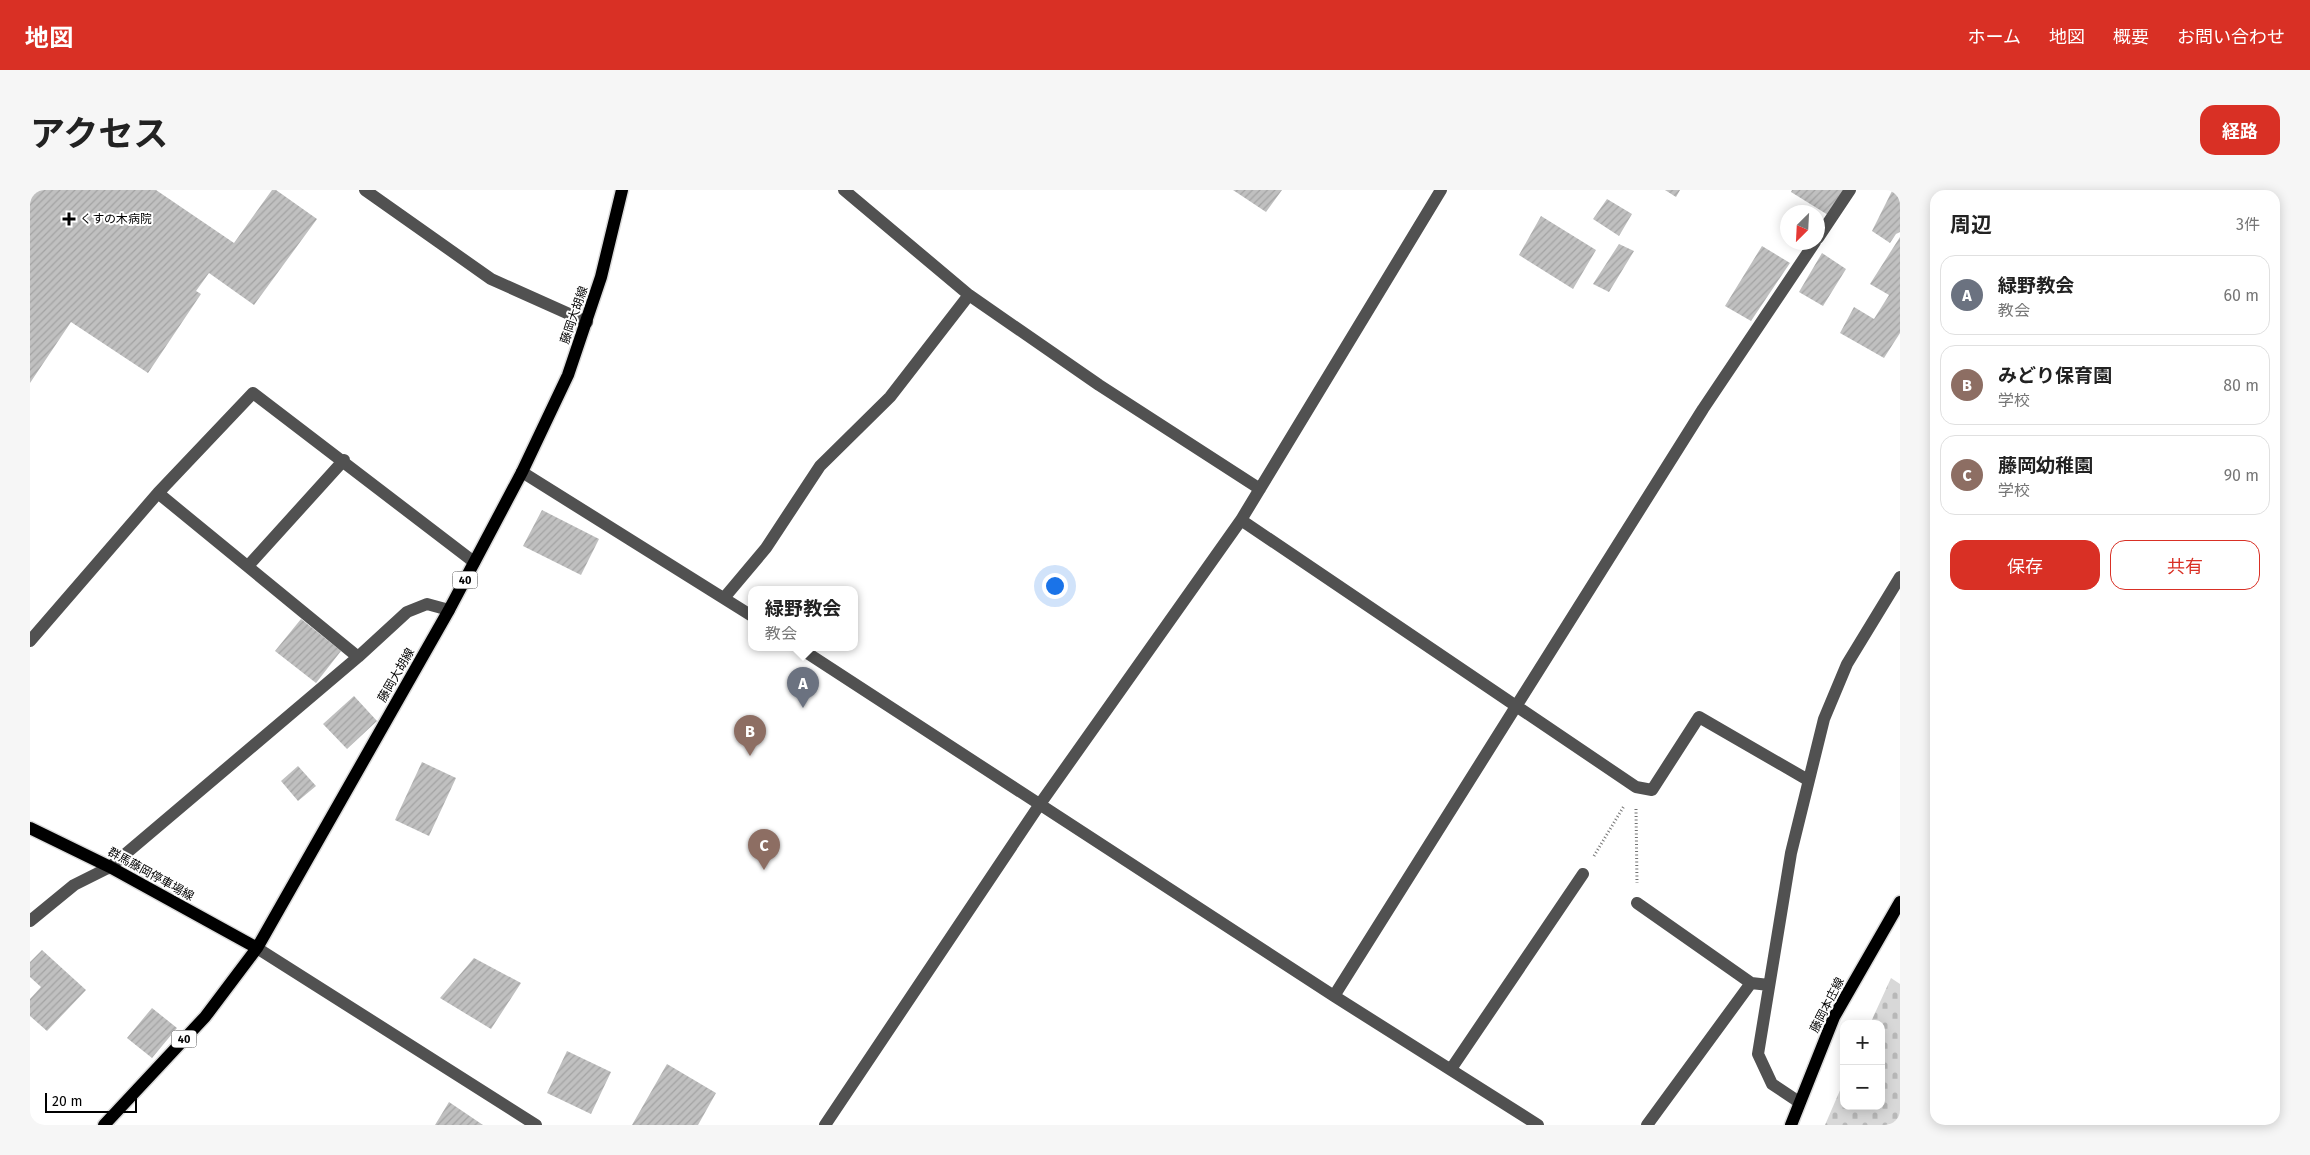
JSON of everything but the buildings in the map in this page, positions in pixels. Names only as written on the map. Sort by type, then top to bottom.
[{"type":"main road","name":"藤岡大胡線","points":[[104,1125],[205,1017],[257,948],[449,610],[522,472],[568,375],[602,276],[622,190]]},
{"type":"main road","name":"群馬藤岡停車場線","points":[[30,828],[110,867],[257,948]]},
{"type":"main road","name":"藤岡本庄線","points":[[1791,1125],[1834,1017],[1900,902]]},
{"type":"street","points":[[365,190],[491,279],[587,322]]},
{"type":"street","points":[[844,190],[969,295],[1099,385],[1260,489]]},
{"type":"street","points":[[825,1125],[1040,804],[1241,520],[1441,190]]},
{"type":"street","points":[[1825,228],[1850,190]]},
{"type":"street","points":[[1334,996],[1703,409],[1809,250]]},
{"type":"street","points":[[724,598],[766,548],[820,466],[890,397],[969,295]]},
{"type":"street","points":[[30,641],[158,493],[253,393],[344,460],[474,562]]},
{"type":"street","points":[[248,566],[344,460]]},
{"type":"street","points":[[522,472],[748,613]]},
{"type":"street","points":[[158,493],[358,657]]},
{"type":"street","points":[[1241,520],[1636,787],[1652,790],[1699,717],[1808,780]]},
{"type":"street","points":[[1799,1102],[1772,1084],[1758,1054],[1791,853],[1824,719],[1847,664],[1900,577]]},
{"type":"street","points":[[30,921],[74,885],[110,867],[358,657],[407,612],[427,604],[449,610]]},
{"type":"street","points":[[804,651],[1334,996],[1538,1125]]},
{"type":"street","points":[[1451,1069],[1583,874]]},
{"type":"street","points":[[1637,903],[1751,983],[1769,985]]},
{"type":"street","points":[[257,948],[536,1125]]},
{"type":"street","points":[[1647,1125],[1751,983]]},
{"type":"path","points":[[1583,874],[1636,787]]},
{"type":"path","points":[[1636,787],[1637,903]]},
{"type":"green space","points":[[1891,978],[1900,984],[1900,1125],[1825,1125],[1840,1090],[1840,1110],[1885,1110],[1885,1020],[1872,1020]]},
{"type":"place","name":"くすの木病院","points":[[69,219]]},
{"type":"place","name":"緑野教会","points":[[803,708]]},
{"type":"place","name":"みどり保育園","points":[[750,756]]},
{"type":"place","name":"藤岡幼稚園","points":[[764,870]]}]
